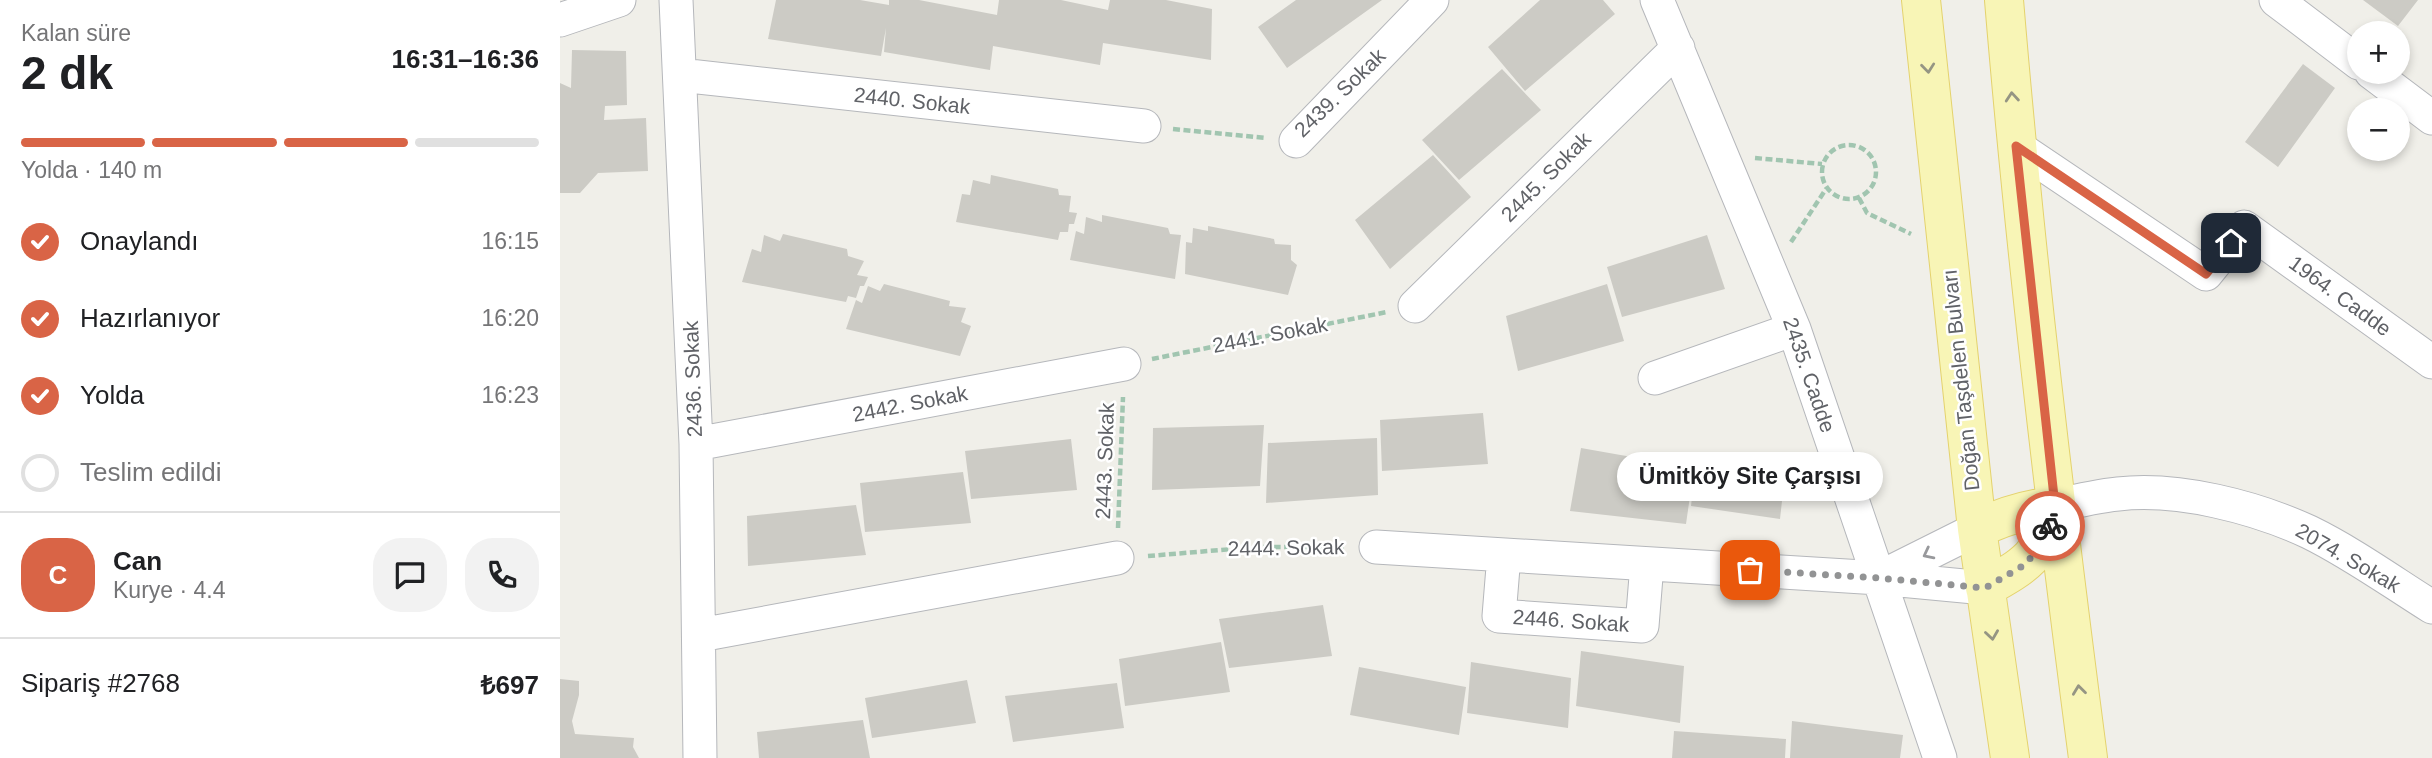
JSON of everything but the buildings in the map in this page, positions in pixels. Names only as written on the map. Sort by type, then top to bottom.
[{"type":"main road","name":"Doğan Taşdelen Bulvarı","points":[[1921,0],[1977,529],[2010,758]]},
{"type":"main road","points":[[2004,0],[2016,146],[2055,506],[2088,758]]},
{"type":"main road","points":[[1977,529],[2018,511],[2055,506]]},
{"type":"main road","points":[[1985,588],[2021,567],[2037,552],[2048,532],[2055,506]]},
{"type":"street","points":[[560,20],[619,0]]},
{"type":"street","name":"2436. Sokak","points":[[676,0],[696,444],[700,758]]},
{"type":"street","name":"2439. Sokak","points":[[1296,141],[1432,0]]},
{"type":"street","name":"2435. Cadde","points":[[1657,0],[1794,329],[1940,758]]},
{"type":"street","points":[[2276,0],[2347,54]]},
{"type":"street","name":"2445. Sokak","points":[[1415,306],[1678,48]]},
{"type":"street","name":"2440. Sokak","points":[[680,75],[1144,126]]},
{"type":"street","points":[[2387,84],[2432,118]]},
{"type":"street","name":"1964. Cadde","points":[[2016,146],[2206,274],[2244,227],[2432,362]]},
{"type":"street","points":[[1655,377],[1794,329]]},
{"type":"street","name":"2442. Sokak","points":[[696,444],[1124,364]]},
{"type":"street","name":"2074. Sokak","points":[[2055,506],[2120,493],[2151,493],[2210,500],[2260,513],[2321,539],[2432,607]]},
{"type":"street","points":[[1879,578],[1977,529]]},
{"type":"street","points":[[1376,547],[1879,578],[1985,588]]},
{"type":"street","name":"2446. Sokak","points":[[1504,555],[1499,616],[1642,626],[1647,564]]},
{"type":"street","points":[[700,635],[1117,558]]},
{"type":"path","name":"2439. Sokak","points":[[1144,126],[1296,141]]},
{"type":"path","points":[[1841,146],[1860,147],[1867,152],[1876,168],[1873,186],[1859,198],[1842,199],[1826,189],[1822,181],[1822,164],[1827,156],[1841,146]]},
{"type":"path","points":[[1728,168],[1758,157],[1822,164]]},
{"type":"path","points":[[1772,272],[1826,189]]},
{"type":"path","points":[[1859,198],[1867,213],[1948,252]]},
{"type":"path","name":"2441. Sokak","points":[[1124,364],[1415,306]]},
{"type":"path","name":"2443. Sokak","points":[[1117,558],[1124,364]]},
{"type":"path","name":"2444. Sokak","points":[[1117,558],[1257,547],[1376,547]]},
{"type":"way so far","points":[[1750,570],[1985,588],[2021,567],[2037,552],[2050,526]]},
{"type":"place","name":"Ümitköy Site Çarşısı","points":[[1750,570]]},
{"type":"route","points":[[2050,526],[2055,506],[2016,146],[2206,274],[2231,243]]}]
